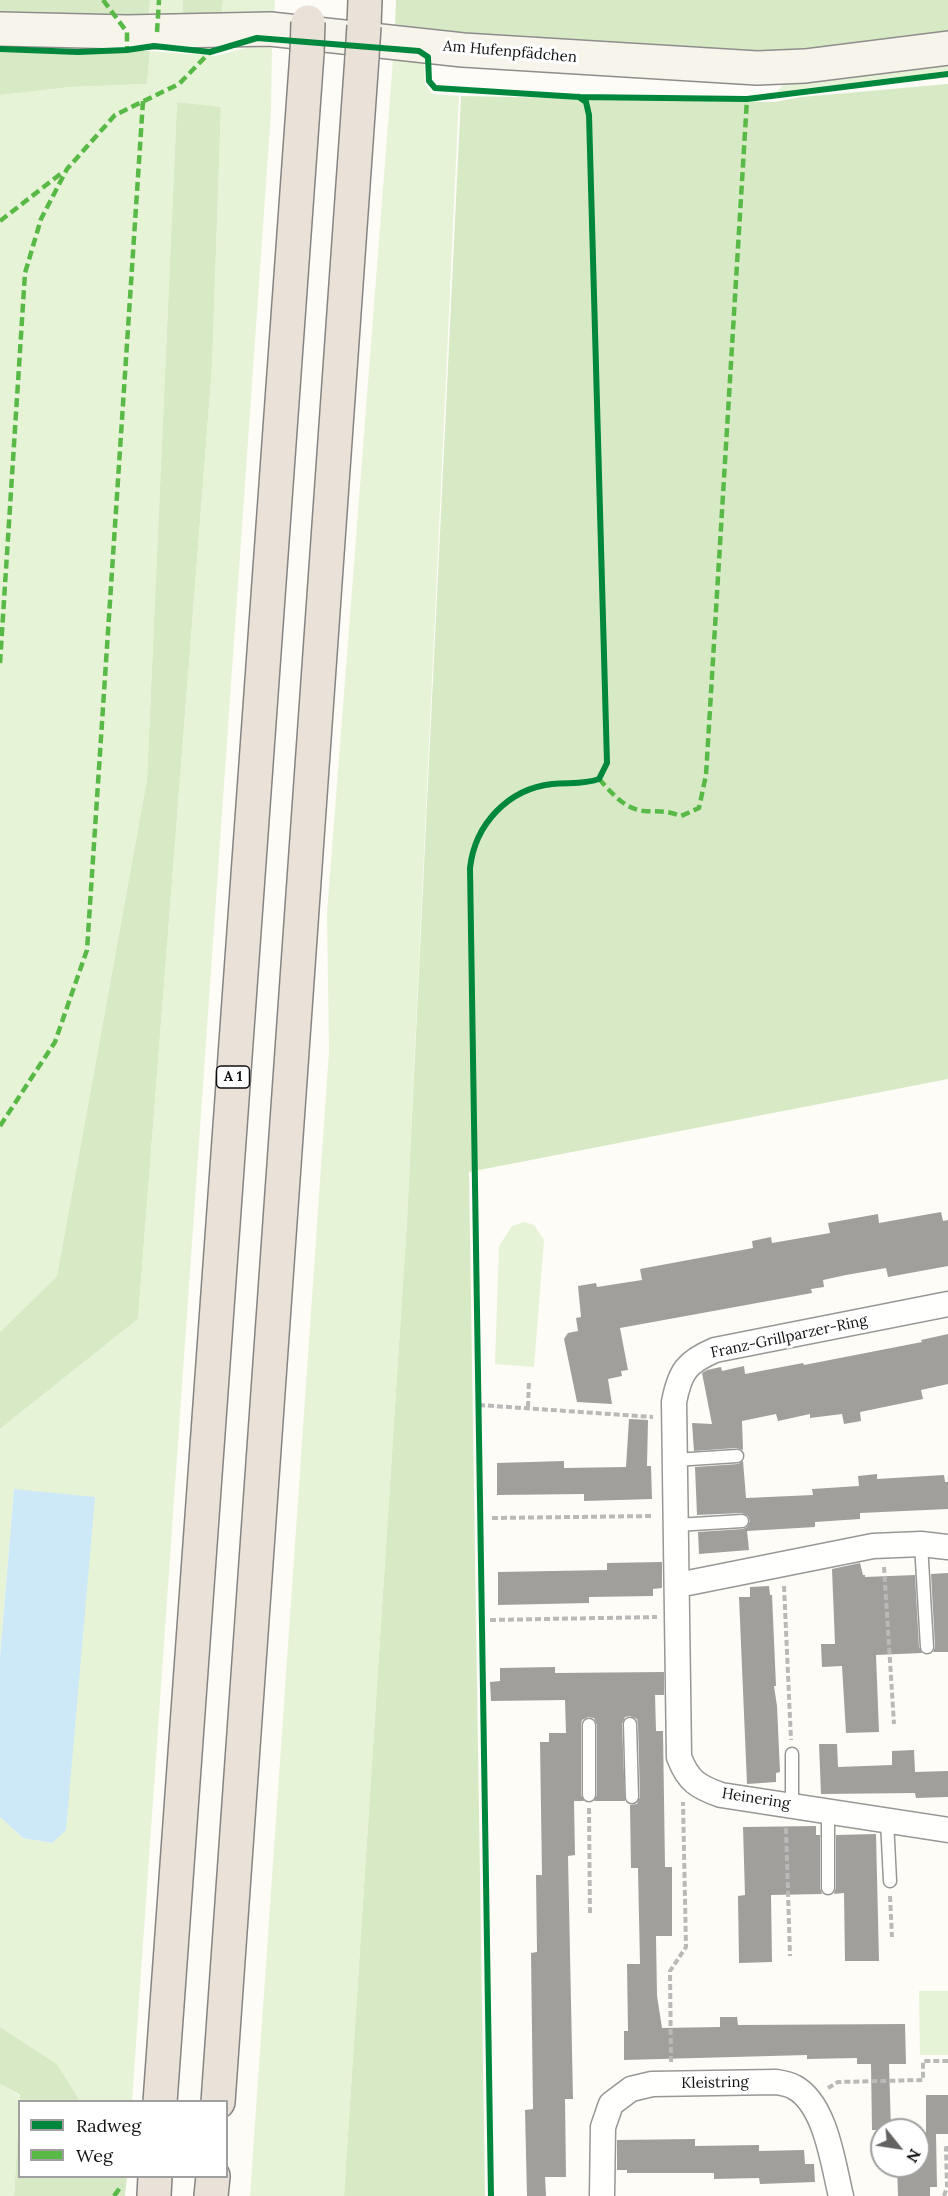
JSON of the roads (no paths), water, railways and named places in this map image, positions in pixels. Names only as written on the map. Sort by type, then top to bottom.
[{"type":"highway","name":"A 1","points":[[160,2100],[308,25]]},
{"type":"highway","points":[[218,2100],[364,27]]},
{"type":"highway","points":[[154,2196],[155,2178]]},
{"type":"highway","points":[[211,2196],[213,2178]]},
{"type":"street","name":"Am Hufenpfädchen","points":[[0,29],[127,32],[270,29],[463,50],[757,68],[805,66],[948,48]]},
{"type":"street","name":"Franz-Grillparzer-Ring","points":[[675,1460],[675,1402],[681,1376],[687,1366],[699,1357],[715,1350],[948,1304]]},
{"type":"street","points":[[675,1460],[678,1585],[882,1546],[921,1544],[948,1547]]},
{"type":"street","name":"Heinering","points":[[678,1585],[679,1757],[690,1778],[702,1788],[721,1795],[948,1830]]},
{"type":"street","name":"Kleistring","points":[[602,2196],[603,2127],[611,2104],[631,2089],[652,2084],[776,2082],[794,2086],[809,2099],[818,2111],[842,2196]]},
{"type":"lane","points":[[675,1460],[737,1456]]},
{"type":"lane","points":[[677,1520],[742,1521]]},
{"type":"lane","points":[[921,1544],[927,1647]]},
{"type":"lane","points":[[630,1724],[632,1797]]},
{"type":"lane","points":[[589,1795],[590,1725]]},
{"type":"lane","points":[[789,1805],[792,1754]]},
{"type":"lane","points":[[828,1811],[828,1888]]},
{"type":"lane","points":[[887,1820],[890,1881]]},
{"type":"water","points":[[14,1489],[95,1497],[66,1830],[52,1843],[23,1838],[0,1817],[0,1657]]}]
